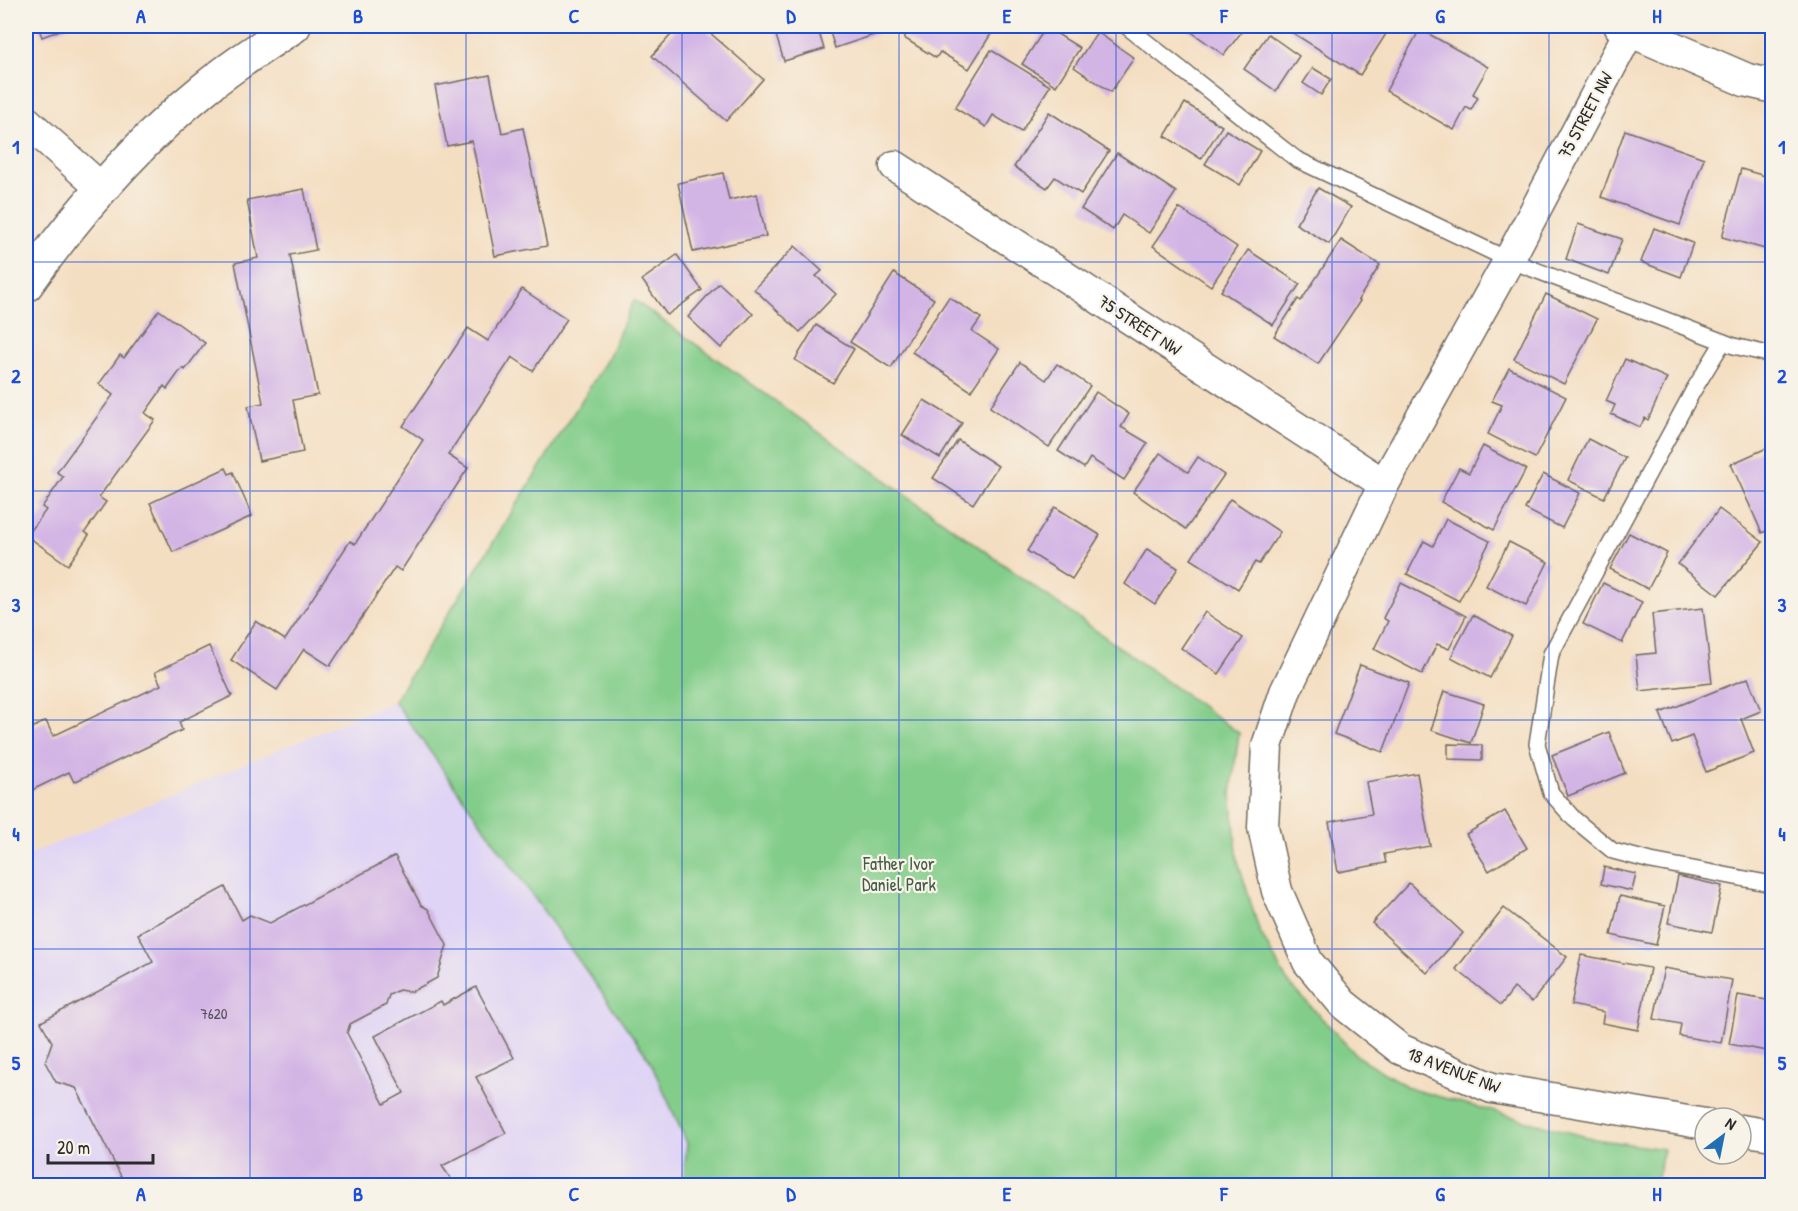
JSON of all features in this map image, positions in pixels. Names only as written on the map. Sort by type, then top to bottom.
[{"type":"street","points":[[26,285],[54,244],[102,188],[164,124],[204,89],[294,26]]},
{"type":"street","points":[[1625,28],[1746,80],[1773,86]]},
{"type":"street","name":"75 STREET NW","points":[[1308,962],[1277,891],[1263,827],[1267,746],[1285,692],[1384,484],[1509,260],[1625,28]]},
{"type":"street","points":[[26,121],[102,188]]},
{"type":"street","name":"75 STREET NW","points":[[895,166],[1384,484]]},
{"type":"street","name":"18 AVENUE NW","points":[[1308,962],[1343,1004],[1400,1049],[1492,1088],[1693,1122]]},
{"type":"street","points":[[1753,1132],[1773,1135]]},
{"type":"lane","points":[[1126,26],[1296,159],[1509,260],[1724,342],[1773,355]]},
{"type":"lane","points":[[1724,342],[1693,391],[1551,654],[1537,744],[1551,793],[1574,819],[1613,851],[1651,861],[1773,884]]},
{"type":"shaded area","points":[[394,701],[649,1059],[687,1143],[683,1185],[31,1185],[26,1174],[26,856]]},
{"type":"green space","name":"Father Ivor Daniel Park","points":[[634,300],[1239,733],[1231,794],[1238,861],[1259,930],[1287,981],[1358,1057],[1411,1089],[1594,1139],[1664,1149],[1655,1185],[683,1185],[687,1143],[649,1059],[394,701],[608,358]]},
{"type":"building","points":[[38,26],[71,26],[42,37]]},
{"type":"building","points":[[679,26],[702,26],[763,79],[726,121],[652,56]]},
{"type":"building","points":[[773,26],[817,26],[824,49],[784,61]]},
{"type":"building","points":[[828,26],[875,26],[877,34],[835,48]]},
{"type":"building","points":[[912,26],[996,26],[969,69],[940,52],[936,58],[904,38]]},
{"type":"building","points":[[1183,26],[1246,26],[1224,55]]},
{"type":"building","points":[[1290,26],[1391,26],[1360,75],[1288,30]]},
{"type":"building","points":[[1046,27],[1080,48],[1056,86],[1022,64]]},
{"type":"building","points":[[1420,29],[1488,67],[1473,94],[1478,97],[1471,110],[1466,107],[1454,130],[1386,91]]},
{"type":"building","points":[[1097,32],[1134,58],[1111,92],[1074,67]]},
{"type":"building","points":[[1268,34],[1299,56],[1276,91],[1244,69]]},
{"type":"building","points":[[991,50],[1050,86],[1021,132],[993,115],[986,127],[955,108]]},
{"type":"building","points":[[1313,68],[1331,79],[1321,95],[1303,83]]},
{"type":"building","points":[[490,75],[502,133],[523,128],[547,246],[495,256],[472,141],[447,146],[435,86]]},
{"type":"building","points":[[1185,103],[1222,126],[1201,159],[1165,136]]},
{"type":"building","points":[[1049,112],[1109,151],[1081,194],[1055,177],[1047,188],[1014,167]]},
{"type":"building","points":[[1226,130],[1260,151],[1240,185],[1205,164]]},
{"type":"building","points":[[1625,130],[1704,158],[1680,225],[1601,197]]},
{"type":"building","points":[[1117,153],[1176,192],[1149,233],[1122,215],[1113,230],[1081,209]]},
{"type":"building","points":[[1741,169],[1772,178],[1772,251],[1722,237]]},
{"type":"building","points":[[723,173],[729,200],[757,194],[766,236],[693,252],[678,183]]},
{"type":"building","points":[[1318,188],[1351,207],[1329,244],[1296,224]]},
{"type":"building","points":[[304,189],[316,250],[290,255],[318,395],[293,400],[303,452],[259,461],[248,406],[263,403],[235,263],[258,258],[247,200]]},
{"type":"building","points":[[1179,208],[1237,247],[1211,286],[1153,246]]},
{"type":"building","points":[[1578,224],[1622,239],[1609,275],[1566,259]]},
{"type":"building","points":[[1654,228],[1693,243],[1681,277],[1641,262]]},
{"type":"building","points":[[1341,240],[1380,265],[1358,300],[1360,301],[1318,364],[1274,336],[1298,299],[1301,301]]},
{"type":"building","points":[[795,246],[822,271],[816,276],[836,294],[800,332],[754,289]]},
{"type":"building","points":[[1248,250],[1300,284],[1273,325],[1221,291]]},
{"type":"building","points":[[677,255],[702,290],[667,315],[642,280]]},
{"type":"building","points":[[894,273],[934,299],[891,368],[850,342]]},
{"type":"building","points":[[719,283],[753,314],[721,348],[688,317]]},
{"type":"building","points":[[522,289],[567,319],[533,371],[512,357],[448,455],[468,468],[401,571],[395,567],[330,666],[304,649],[277,690],[231,660],[256,621],[285,640],[350,541],[355,544],[423,440],[403,426],[468,328],[488,341]]},
{"type":"building","points":[[1546,294],[1597,319],[1564,384],[1514,359]]},
{"type":"building","points":[[949,297],[981,318],[972,331],[999,349],[971,391],[912,352]]},
{"type":"building","points":[[159,310],[205,343],[185,370],[182,368],[167,389],[164,386],[145,413],[155,420],[99,497],[106,502],[85,532],[89,535],[68,565],[27,536],[46,510],[42,507],[63,477],[57,472],[113,395],[99,384],[120,355],[124,358]]},
{"type":"building","points":[[816,325],[854,349],[833,383],[795,360]]},
{"type":"building","points":[[1625,359],[1667,378],[1648,420],[1645,418],[1640,427],[1611,414],[1615,405],[1606,401]]},
{"type":"building","points":[[1020,362],[1046,380],[1057,364],[1090,386],[1049,447],[990,407]]},
{"type":"building","points":[[1509,368],[1566,397],[1535,458],[1488,434],[1502,405],[1492,401]]},
{"type":"building","points":[[1096,392],[1129,414],[1121,427],[1148,443],[1124,480],[1090,458],[1084,468],[1058,451]]},
{"type":"building","points":[[924,400],[962,423],[940,458],[902,435]]},
{"type":"building","points":[[1588,439],[1625,458],[1604,498],[1568,480]]},
{"type":"building","points":[[958,440],[998,466],[973,504],[933,478]]},
{"type":"building","points":[[1483,446],[1526,469],[1494,530],[1441,502],[1459,468],[1469,473]]},
{"type":"building","points":[[1769,447],[1772,455],[1772,528],[1762,533],[1731,464]]},
{"type":"building","points":[[1160,453],[1188,472],[1198,457],[1224,475],[1186,529],[1133,492]]},
{"type":"building","points":[[226,468],[229,474],[233,472],[252,516],[173,552],[150,503]]},
{"type":"building","points":[[1543,474],[1580,493],[1562,528],[1525,509]]},
{"type":"building","points":[[1230,499],[1280,532],[1259,564],[1255,562],[1238,589],[1191,559]]},
{"type":"building","points":[[1055,507],[1100,535],[1072,579],[1027,551]]},
{"type":"building","points":[[1719,509],[1763,542],[1718,595],[1678,564]]},
{"type":"building","points":[[1446,519],[1490,541],[1459,601],[1407,574],[1424,541],[1433,546]]},
{"type":"building","points":[[1629,533],[1667,553],[1648,589],[1610,569]]},
{"type":"building","points":[[1509,542],[1548,562],[1526,606],[1486,586]]},
{"type":"building","points":[[1147,549],[1178,568],[1155,604],[1125,584]]},
{"type":"building","points":[[1401,583],[1466,616],[1449,649],[1437,644],[1422,674],[1374,649],[1388,621],[1383,618]]},
{"type":"building","points":[[1603,583],[1642,602],[1622,643],[1583,624]]},
{"type":"building","points":[[1703,608],[1712,683],[1640,691],[1636,655],[1656,653],[1652,614]]},
{"type":"building","points":[[1205,612],[1243,638],[1219,674],[1181,648]]},
{"type":"building","points":[[1473,615],[1512,636],[1490,678],[1451,657]]},
{"type":"building","points":[[209,646],[232,696],[179,722],[182,730],[74,782],[69,772],[26,793],[26,731],[46,721],[53,736],[161,685],[155,672]]},
{"type":"building","points":[[1360,665],[1409,683],[1383,752],[1334,734]]},
{"type":"building","points":[[1748,678],[1761,711],[1741,719],[1754,753],[1706,772],[1692,736],[1672,744],[1660,713]]},
{"type":"building","points":[[1444,691],[1484,704],[1471,743],[1431,730]]},
{"type":"building","points":[[1609,732],[1625,773],[1568,796],[1552,755]]},
{"type":"building","points":[[1448,744],[1482,745],[1482,760],[1448,759]]},
{"type":"building","points":[[1417,773],[1430,846],[1384,854],[1386,863],[1338,872],[1329,822],[1372,814],[1366,782]]},
{"type":"building","points":[[1505,811],[1527,848],[1489,871],[1466,834]]},
{"type":"building","points":[[395,856],[421,905],[428,909],[447,945],[437,978],[411,992],[399,990],[389,995],[386,1005],[350,1024],[347,1033],[384,1104],[404,1093],[375,1036],[441,1001],[443,1005],[476,987],[514,1058],[476,1077],[506,1133],[442,1166],[456,1186],[126,1186],[76,1088],[56,1082],[45,1062],[52,1042],[41,1022],[153,962],[138,934],[225,887],[242,920],[250,915],[270,923]]},
{"type":"building","points":[[1604,867],[1636,874],[1632,891],[1601,884]]},
{"type":"building","points":[[1678,876],[1722,886],[1712,932],[1668,923]]},
{"type":"building","points":[[1409,883],[1463,933],[1427,973],[1372,923]]},
{"type":"building","points":[[1620,896],[1665,906],[1656,945],[1611,935]]},
{"type":"building","points":[[1504,908],[1567,957],[1532,1002],[1514,988],[1501,1005],[1456,969]]},
{"type":"building","points":[[1581,955],[1650,968],[1638,1030],[1602,1023],[1604,1012],[1571,1005]]},
{"type":"building","points":[[1664,968],[1732,980],[1721,1043],[1679,1036],[1681,1024],[1654,1019]]},
{"type":"building","points":[[1738,995],[1772,1001],[1772,1052],[1729,1044]]}]
